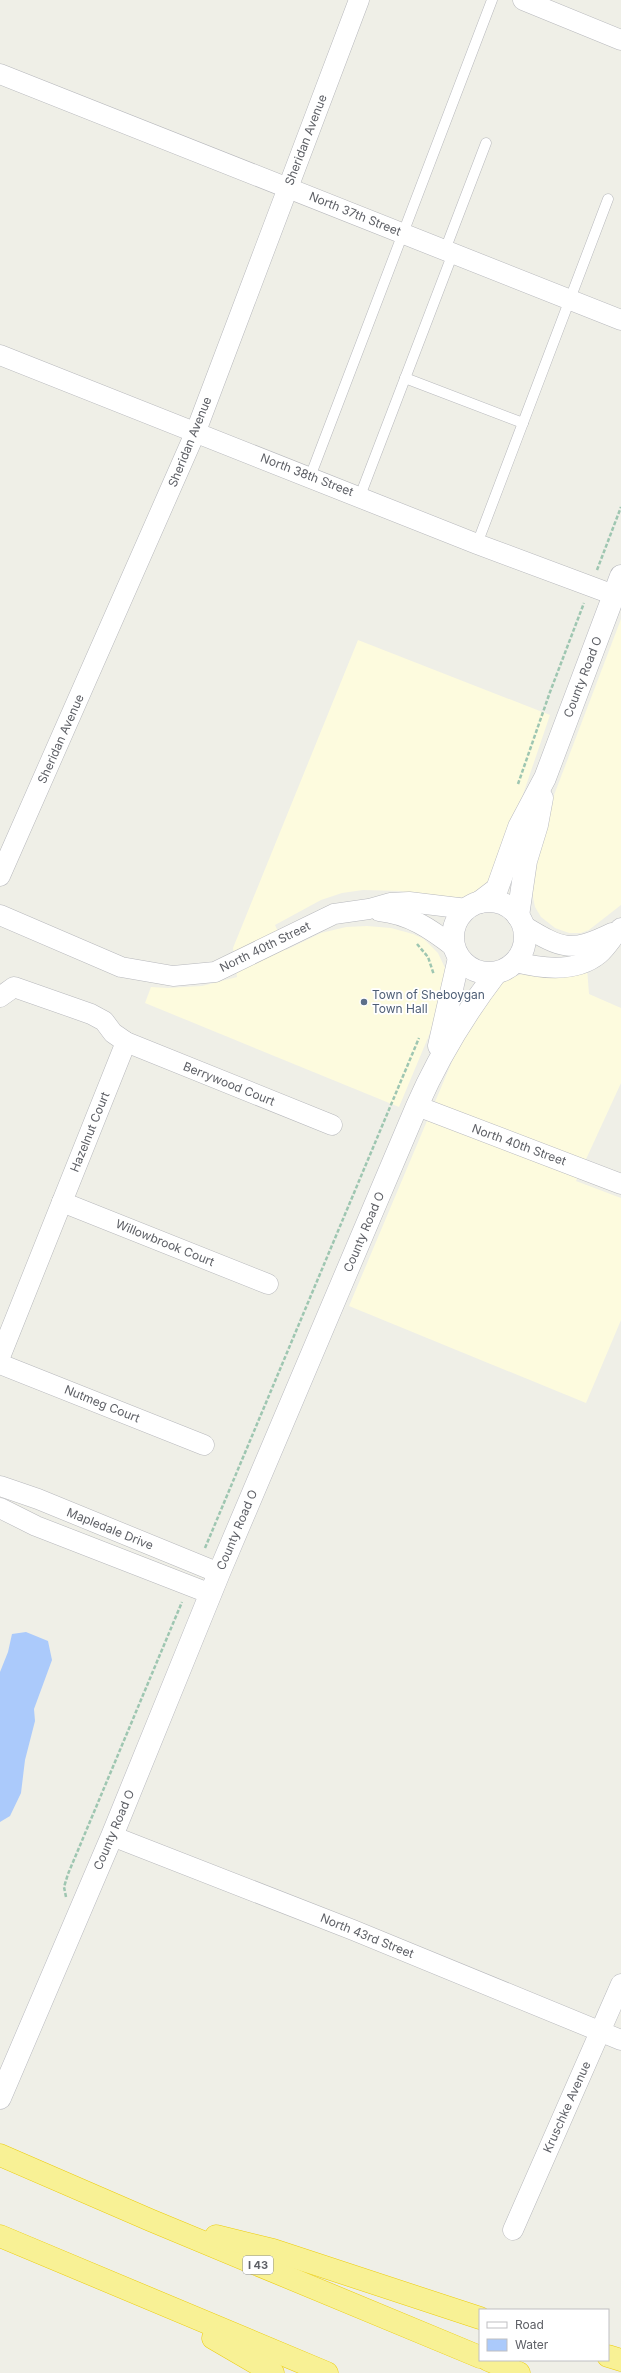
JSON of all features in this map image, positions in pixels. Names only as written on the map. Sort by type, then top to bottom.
[{"type":"highway","name":"I 43","points":[[0,2156],[479,2357]]},
{"type":"highway","points":[[150,2220],[273,2250],[479,2318]]},
{"type":"highway","points":[[4,2238],[327,2373]]},
{"type":"highway","points":[[121,2287],[273,2373]]},
{"type":"highway","points":[[609,2356],[621,2360]]},
{"type":"highway","points":[[490,2361],[519,2373]]},
{"type":"street","name":"Sheridan Avenue","points":[[0,876],[196,431],[360,0]]},
{"type":"street","points":[[523,0],[621,40]]},
{"type":"street","name":"North 37th Street","points":[[0,74],[621,320]]},
{"type":"street","name":"North 38th Street","points":[[0,355],[196,431],[478,544],[591,586],[617,585]]},
{"type":"street","name":"County Road O","points":[[473,905],[497,888],[519,827],[545,778],[617,585]]},
{"type":"street","name":"County Road O","points":[[521,921],[526,860],[537,825],[545,778]]},
{"type":"street","name":"North 40th Street","points":[[0,915],[120,967],[172,976],[215,972],[334,914],[369,909],[390,903],[409,902],[473,905]]},
{"type":"street","points":[[434,1067],[456,952],[454,926],[473,905],[501,903],[547,941],[569,947],[591,943],[620,928]]},
{"type":"street","points":[[369,909],[390,912],[427,926],[456,952],[466,966],[475,971],[496,973],[507,969],[516,962],[524,945],[521,921]]},
{"type":"street","points":[[516,962],[555,967],[578,966],[599,953],[620,928]]},
{"type":"street","name":"County Road O","points":[[0,2098],[112,1836],[219,1573],[434,1067],[469,1008],[496,973]]},
{"type":"street","points":[[0,997],[14,987],[25,989],[91,1014],[104,1021],[113,1033],[126,1042]]},
{"type":"street","name":"Berrywood Court","points":[[126,1042],[332,1125]]},
{"type":"street","name":"Hazelnut Court","points":[[0,1356],[126,1042]]},
{"type":"street","name":"North 40th Street","points":[[417,1106],[491,1136],[621,1184]]},
{"type":"street","name":"Willowbrook Court","points":[[62,1202],[268,1284]]},
{"type":"street","name":"Nutmeg Court","points":[[0,1364],[204,1444]]},
{"type":"street","name":"Mapledale Drive","points":[[0,1486],[38,1499],[219,1573]]},
{"type":"street","name":"Mapledale Drive","points":[[0,1508],[36,1526],[211,1594]]},
{"type":"street","name":"North 43rd Street","points":[[112,1836],[353,1930],[621,2040]]},
{"type":"street","name":"Kruschke Avenue","points":[[512,2230],[621,1984]]},
{"type":"lane","points":[[310,477],[492,0]]},
{"type":"lane","points":[[360,496],[405,378],[486,143]]},
{"type":"lane","points":[[478,544],[608,199]]},
{"type":"lane","points":[[405,378],[523,423]]},
{"type":"path","points":[[517,787],[550,692],[621,507]]},
{"type":"path","points":[[427,926],[416,945],[428,957],[436,979]]},
{"type":"path","points":[[198,1564],[420,1036]]},
{"type":"path","points":[[80,1912],[63,1893],[68,1874],[189,1585]]},
{"type":"shaded area","points":[[621,619],[621,905],[589,930],[581,933],[569,933],[555,928],[541,917],[535,907],[532,892],[533,872],[551,803]]},
{"type":"shaded area","points":[[358,640],[550,715],[495,877],[477,892],[463,897],[445,898],[400,891],[363,890],[342,893],[321,900],[275,925],[286,950],[321,933],[346,927],[367,926],[391,928],[413,934],[424,939],[438,953],[445,968],[446,982],[440,1009],[399,1107],[145,1003],[151,987],[168,988],[202,986],[237,977],[233,948]]},
{"type":"shaded area","points":[[587,968],[589,994],[621,1008],[621,1083],[576,1181],[621,1198],[621,1320],[586,1403],[349,1306],[475,1007],[504,979],[527,973]]},
{"type":"water","points":[[26,1632],[48,1641],[52,1660],[34,1709],[35,1721],[25,1760],[21,1793],[10,1816],[0,1822],[0,1672],[8,1652],[12,1634]]},
{"type":"place","name":"Town of Sheboygan Town Hall","points":[[364,1002]]}]
